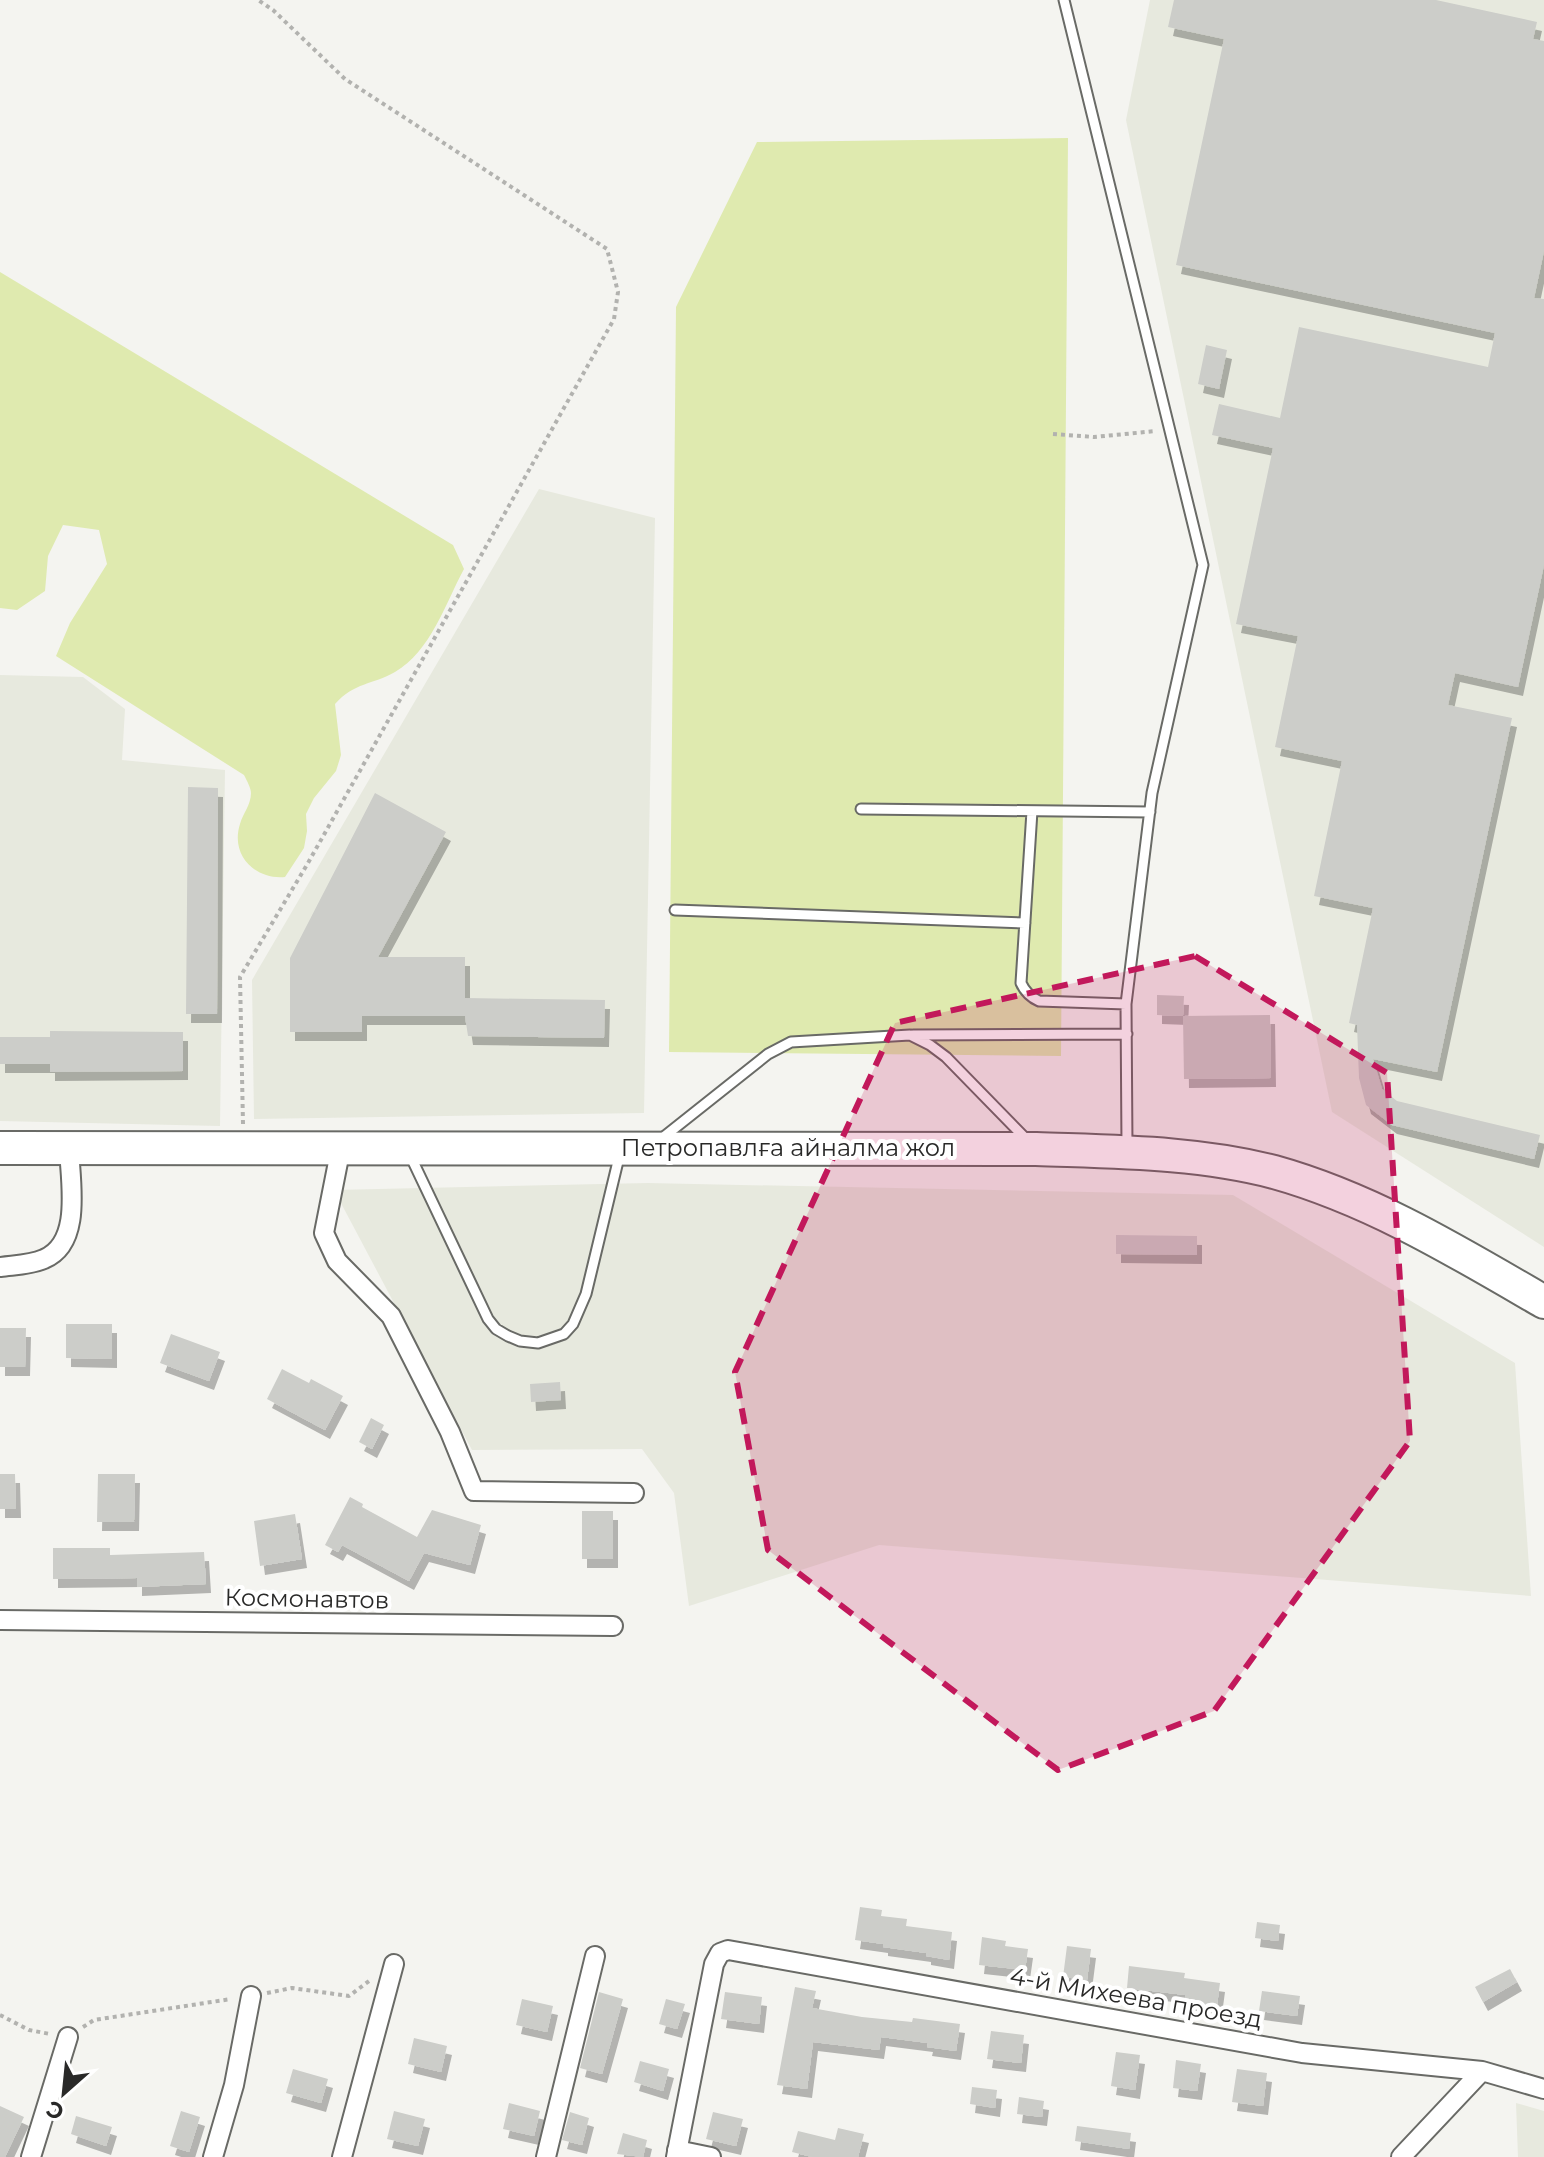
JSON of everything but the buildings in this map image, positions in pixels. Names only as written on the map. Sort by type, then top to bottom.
[{"type":"highway","name":"Петропавлға айналма жол","points":[[0,1148],[1036,1149],[1208,1160],[1272,1172],[1321,1187],[1449,1246],[1542,1295]]},
{"type":"street","points":[[341,1147],[324,1233],[337,1261],[391,1316],[450,1432],[474,1491],[634,1493]]},
{"type":"street","points":[[0,1267],[46,1259],[66,1235],[71,1215],[69,1148]]},
{"type":"street","name":"Космонавтов","points":[[0,1620],[613,1626]]},
{"type":"street","name":"4-й Михеева проезд","points":[[676,2154],[714,1964],[720,1953],[735,1950],[1302,2053],[1482,2071],[1544,2089]]},
{"type":"street","points":[[546,2157],[595,1956]]},
{"type":"street","points":[[342,2157],[394,1964]]},
{"type":"street","points":[[213,2157],[234,2085],[251,1996]]},
{"type":"street","points":[[31,2157],[68,2037]]},
{"type":"street","points":[[1401,2157],[1482,2071]]},
{"type":"street","points":[[676,2154],[711,2157]]},
{"type":"lane","points":[[1064,0],[1203,565],[1152,793],[1126,1004],[1127,1153]]},
{"type":"lane","points":[[861,809],[1150,812]]},
{"type":"lane","points":[[1032,811],[1021,983],[1031,998],[1039,1001],[1126,1004]]},
{"type":"lane","points":[[675,910],[1025,923]]},
{"type":"lane","points":[[406,1146],[488,1319],[496,1329],[508,1336],[538,1343],[564,1334],[581,1310],[636,1147],[768,1054],[801,1040],[910,1035],[1127,1034]]},
{"type":"lane","points":[[910,1035],[946,1057],[1036,1149]]},
{"type":"path","points":[[244,1147],[240,977],[614,319],[618,292],[607,249],[345,79],[273,10],[258,0]]},
{"type":"path","points":[[1053,434],[1094,437],[1170,430]]},
{"type":"path","points":[[0,2015],[29,2030],[68,2037],[94,2020],[292,1988],[349,1996],[394,1964]]},
{"type":"highlighted area","points":[[1195,956],[1387,1073],[1410,1441],[1214,1711],[1058,1770],[768,1550],[735,1372],[895,1023]]},
{"type":"shaded area","points":[[1150,0],[1544,0],[1544,1247],[1332,1112],[1126,120]]},
{"type":"shaded area","points":[[539,489],[655,518],[644,1113],[254,1119],[252,980]]},
{"type":"shaded area","points":[[0,675],[83,677],[125,709],[122,760],[225,770],[220,1126],[0,1121]]},
{"type":"shaded area","points":[[648,1183],[1233,1195],[1515,1363],[1531,1596],[879,1545],[689,1606],[674,1493],[642,1449],[472,1450],[334,1190]]},
{"type":"shaded area","points":[[1516,2103],[1544,2111],[1544,2157],[1518,2157]]},
{"type":"green space","points":[[1068,138],[1061,1056],[669,1052],[676,307],[757,142]]},
{"type":"green space","points":[[0,272],[453,545],[464,569],[428,639],[408,663],[387,676],[357,688],[335,704],[341,755],[336,771],[314,798],[306,814],[304,848],[285,877],[274,877],[255,870],[242,855],[238,835],[251,793],[244,775],[56,656],[70,623],[107,564],[99,530],[63,525],[48,556],[45,591],[17,610],[0,608]]}]
